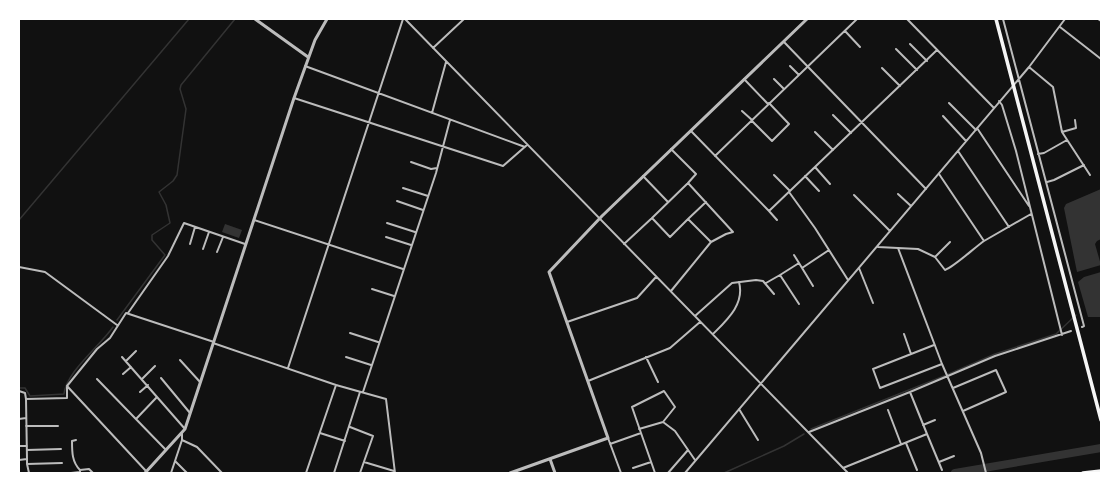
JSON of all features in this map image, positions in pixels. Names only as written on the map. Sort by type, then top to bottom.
[{"type":"main road","points":[[996,19],[1101,420]]},
{"type":"main road","points":[[1082,473],[1101,471]]},
{"type":"street","points":[[255,19],[308,58]]},
{"type":"street","points":[[67,387],[146,472],[182,434],[191,414],[245,244],[305,66],[327,19]]},
{"type":"street","points":[[288,368],[404,19],[848,473]]},
{"type":"street","points":[[433,48],[464,19]]},
{"type":"street","points":[[621,473],[550,272],[599,219],[807,19]]},
{"type":"street","points":[[715,156],[857,19]]},
{"type":"street","points":[[907,19],[994,108]]},
{"type":"street","points":[[1003,19],[1084,326],[1082,327]]},
{"type":"street","points":[[685,473],[1019,79],[1060,28],[1065,19]]},
{"type":"street","points":[[1060,28],[1101,59]]},
{"type":"street","points":[[845,31],[860,47]]},
{"type":"street","points":[[784,41],[926,190]]},
{"type":"street","points":[[910,44],[926,61]]},
{"type":"street","points":[[896,49],[917,70]]},
{"type":"street","points":[[769,211],[937,50]]},
{"type":"street","points":[[432,113],[446,62]]},
{"type":"street","points":[[305,66],[525,147]]},
{"type":"street","points":[[790,66],[799,75]]},
{"type":"street","points":[[1029,67],[1053,87],[1062,132],[1090,175]]},
{"type":"street","points":[[882,68],[900,86]]},
{"type":"street","points":[[742,111],[772,141],[789,124],[744,79]]},
{"type":"street","points":[[774,79],[784,89]]},
{"type":"street","points":[[294,98],[503,166],[528,145]]},
{"type":"street","points":[[1000,101],[1014,144],[1062,335]]},
{"type":"street","points":[[950,103],[976,129],[1029,207]]},
{"type":"street","points":[[834,115],[851,133]]},
{"type":"street","points":[[943,116],[966,141]]},
{"type":"street","points":[[334,473],[428,196],[444,147],[450,120]]},
{"type":"street","points":[[1062,132],[1076,128],[1075,120]]},
{"type":"street","points":[[690,130],[777,220]]},
{"type":"street","points":[[815,132],[833,150]]},
{"type":"street","points":[[1038,154],[1067,140]]},
{"type":"street","points":[[624,245],[696,174],[672,149]]},
{"type":"street","points":[[958,151],[1008,227]]},
{"type":"street","points":[[411,162],[431,169],[437,168]]},
{"type":"street","points":[[1047,182],[1084,165]]},
{"type":"street","points":[[815,167],[830,184]]},
{"type":"street","points":[[939,174],[984,241]]},
{"type":"street","points":[[774,175],[789,191],[848,281]]},
{"type":"street","points":[[643,176],[668,202]]},
{"type":"street","points":[[805,176],[819,191]]},
{"type":"street","points":[[671,292],[710,242],[733,232],[688,183]]},
{"type":"street","points":[[403,188],[428,196]]},
{"type":"street","points":[[898,194],[911,206]]},
{"type":"street","points":[[854,195],[891,231]]},
{"type":"street","points":[[397,201],[423,210]]},
{"type":"street","points":[[652,218],[670,237],[706,202]]},
{"type":"street","points":[[878,247],[918,249],[935,257],[945,270],[952,267],[964,255],[984,241],[1031,214]]},
{"type":"street","points":[[688,219],[710,242]]},
{"type":"street","points":[[253,220],[403,269]]},
{"type":"street","points":[[387,223],[415,232]]},
{"type":"street","points":[[26,399],[67,398],[67,387],[97,349],[110,338],[117,325],[128,313],[168,256],[184,224],[245,244]]},
{"type":"street","points":[[190,244],[195,227]]},
{"type":"street","points":[[203,249],[209,232]]},
{"type":"street","points":[[217,252],[223,237]]},
{"type":"street","points":[[386,237],[411,245]]},
{"type":"street","points":[[935,257],[950,242]]},
{"type":"street","points":[[898,248],[934,345],[953,388],[984,466],[985,472]]},
{"type":"street","points":[[802,268],[829,250]]},
{"type":"street","points":[[794,255],[813,286]]},
{"type":"street","points":[[766,283],[799,263]]},
{"type":"street","points":[[19,267],[45,272],[117,325]]},
{"type":"street","points":[[859,268],[873,303]]},
{"type":"street","points":[[780,275],[798,304]]},
{"type":"street","points":[[567,322],[637,298],[656,277]]},
{"type":"street","points":[[695,316],[732,283],[756,280],[763,281],[774,294]]},
{"type":"street","points":[[713,334],[733,314],[741,289],[739,282]]},
{"type":"street","points":[[372,289],[394,296]]},
{"type":"street","points":[[128,313],[336,385],[386,399],[394,472],[364,462]]},
{"type":"street","points":[[588,381],[670,348],[700,322]]},
{"type":"street","points":[[808,433],[948,377],[995,356],[1071,332]]},
{"type":"street","points":[[350,334],[378,342]]},
{"type":"street","points":[[904,334],[911,354]]},
{"type":"street","points":[[934,345],[873,369],[880,388],[942,364]]},
{"type":"street","points":[[126,361],[136,351]]},
{"type":"street","points":[[122,357],[185,429]]},
{"type":"street","points":[[346,357],[371,365]]},
{"type":"street","points":[[646,357],[658,382]]},
{"type":"street","points":[[180,360],[201,383]]},
{"type":"street","points":[[142,379],[155,366]]},
{"type":"street","points":[[123,374],[131,367]]},
{"type":"street","points":[[953,388],[996,370],[1006,392],[962,411]]},
{"type":"street","points":[[161,378],[191,414]]},
{"type":"street","points":[[97,379],[166,450]]},
{"type":"street","points":[[140,392],[148,385]]},
{"type":"street","points":[[306,473],[336,385]]},
{"type":"street","points":[[19,391],[25,393],[26,399],[27,464],[29,473]]},
{"type":"street","points":[[639,429],[663,422],[675,407],[664,391],[632,407],[639,429],[655,473]]},
{"type":"street","points":[[910,392],[942,470]]},
{"type":"street","points":[[136,419],[157,396]]},
{"type":"street","points":[[739,409],[758,440]]},
{"type":"street","points":[[888,410],[901,444]]},
{"type":"street","points":[[19,419],[26,418]]},
{"type":"street","points":[[923,425],[935,420]]},
{"type":"street","points":[[663,422],[675,431],[696,460]]},
{"type":"street","points":[[26,426],[58,426]]},
{"type":"street","points":[[350,427],[373,436],[360,473]]},
{"type":"street","points":[[320,433],[345,440]]},
{"type":"street","points":[[610,444],[641,433]]},
{"type":"street","points":[[171,473],[182,440],[182,434]]},
{"type":"street","points":[[843,468],[927,434]]},
{"type":"street","points":[[510,473],[608,438]]},
{"type":"street","points":[[76,440],[72,441],[73,458],[80,470]]},
{"type":"street","points":[[182,440],[197,447],[222,473]]},
{"type":"street","points":[[906,443],[917,470]]},
{"type":"street","points":[[19,446],[27,446]]},
{"type":"street","points":[[27,450],[61,449]]},
{"type":"street","points":[[668,473],[688,450]]},
{"type":"street","points":[[939,462],[954,456]]},
{"type":"street","points":[[19,460],[27,458]]},
{"type":"street","points":[[550,459],[555,473]]},
{"type":"street","points":[[175,461],[187,473]]},
{"type":"street","points":[[633,468],[651,462]]},
{"type":"street","points":[[27,464],[62,463]]},
{"type":"street","points":[[71,473],[89,469],[93,473]]},
{"type":"shaded area","points":[[1101,189],[1101,239],[1095,244],[1101,265],[1077,272],[1064,208],[1066,204]]},
{"type":"shaded area","points":[[225,224],[242,230],[239,238],[222,232]]},
{"type":"shaded area","points":[[1101,272],[1101,317],[1088,317],[1078,282],[1084,277]]},
{"type":"waterway","points":[[19,220],[189,19]]},
{"type":"waterway","points":[[117,320],[165,255],[152,240],[152,235],[170,223],[166,205],[159,192],[173,181],[177,175],[186,109],[180,89],[181,85],[235,19]]},
{"type":"waterway","points":[[811,429],[995,354],[1056,334],[1076,315]]},
{"type":"waterway","points":[[19,388],[25,388],[30,396],[64,394],[66,386],[77,368],[113,327]]},
{"type":"waterway","points":[[724,473],[784,446],[804,434]]},
{"type":"waterway","points":[[955,473],[1101,448]]}]
